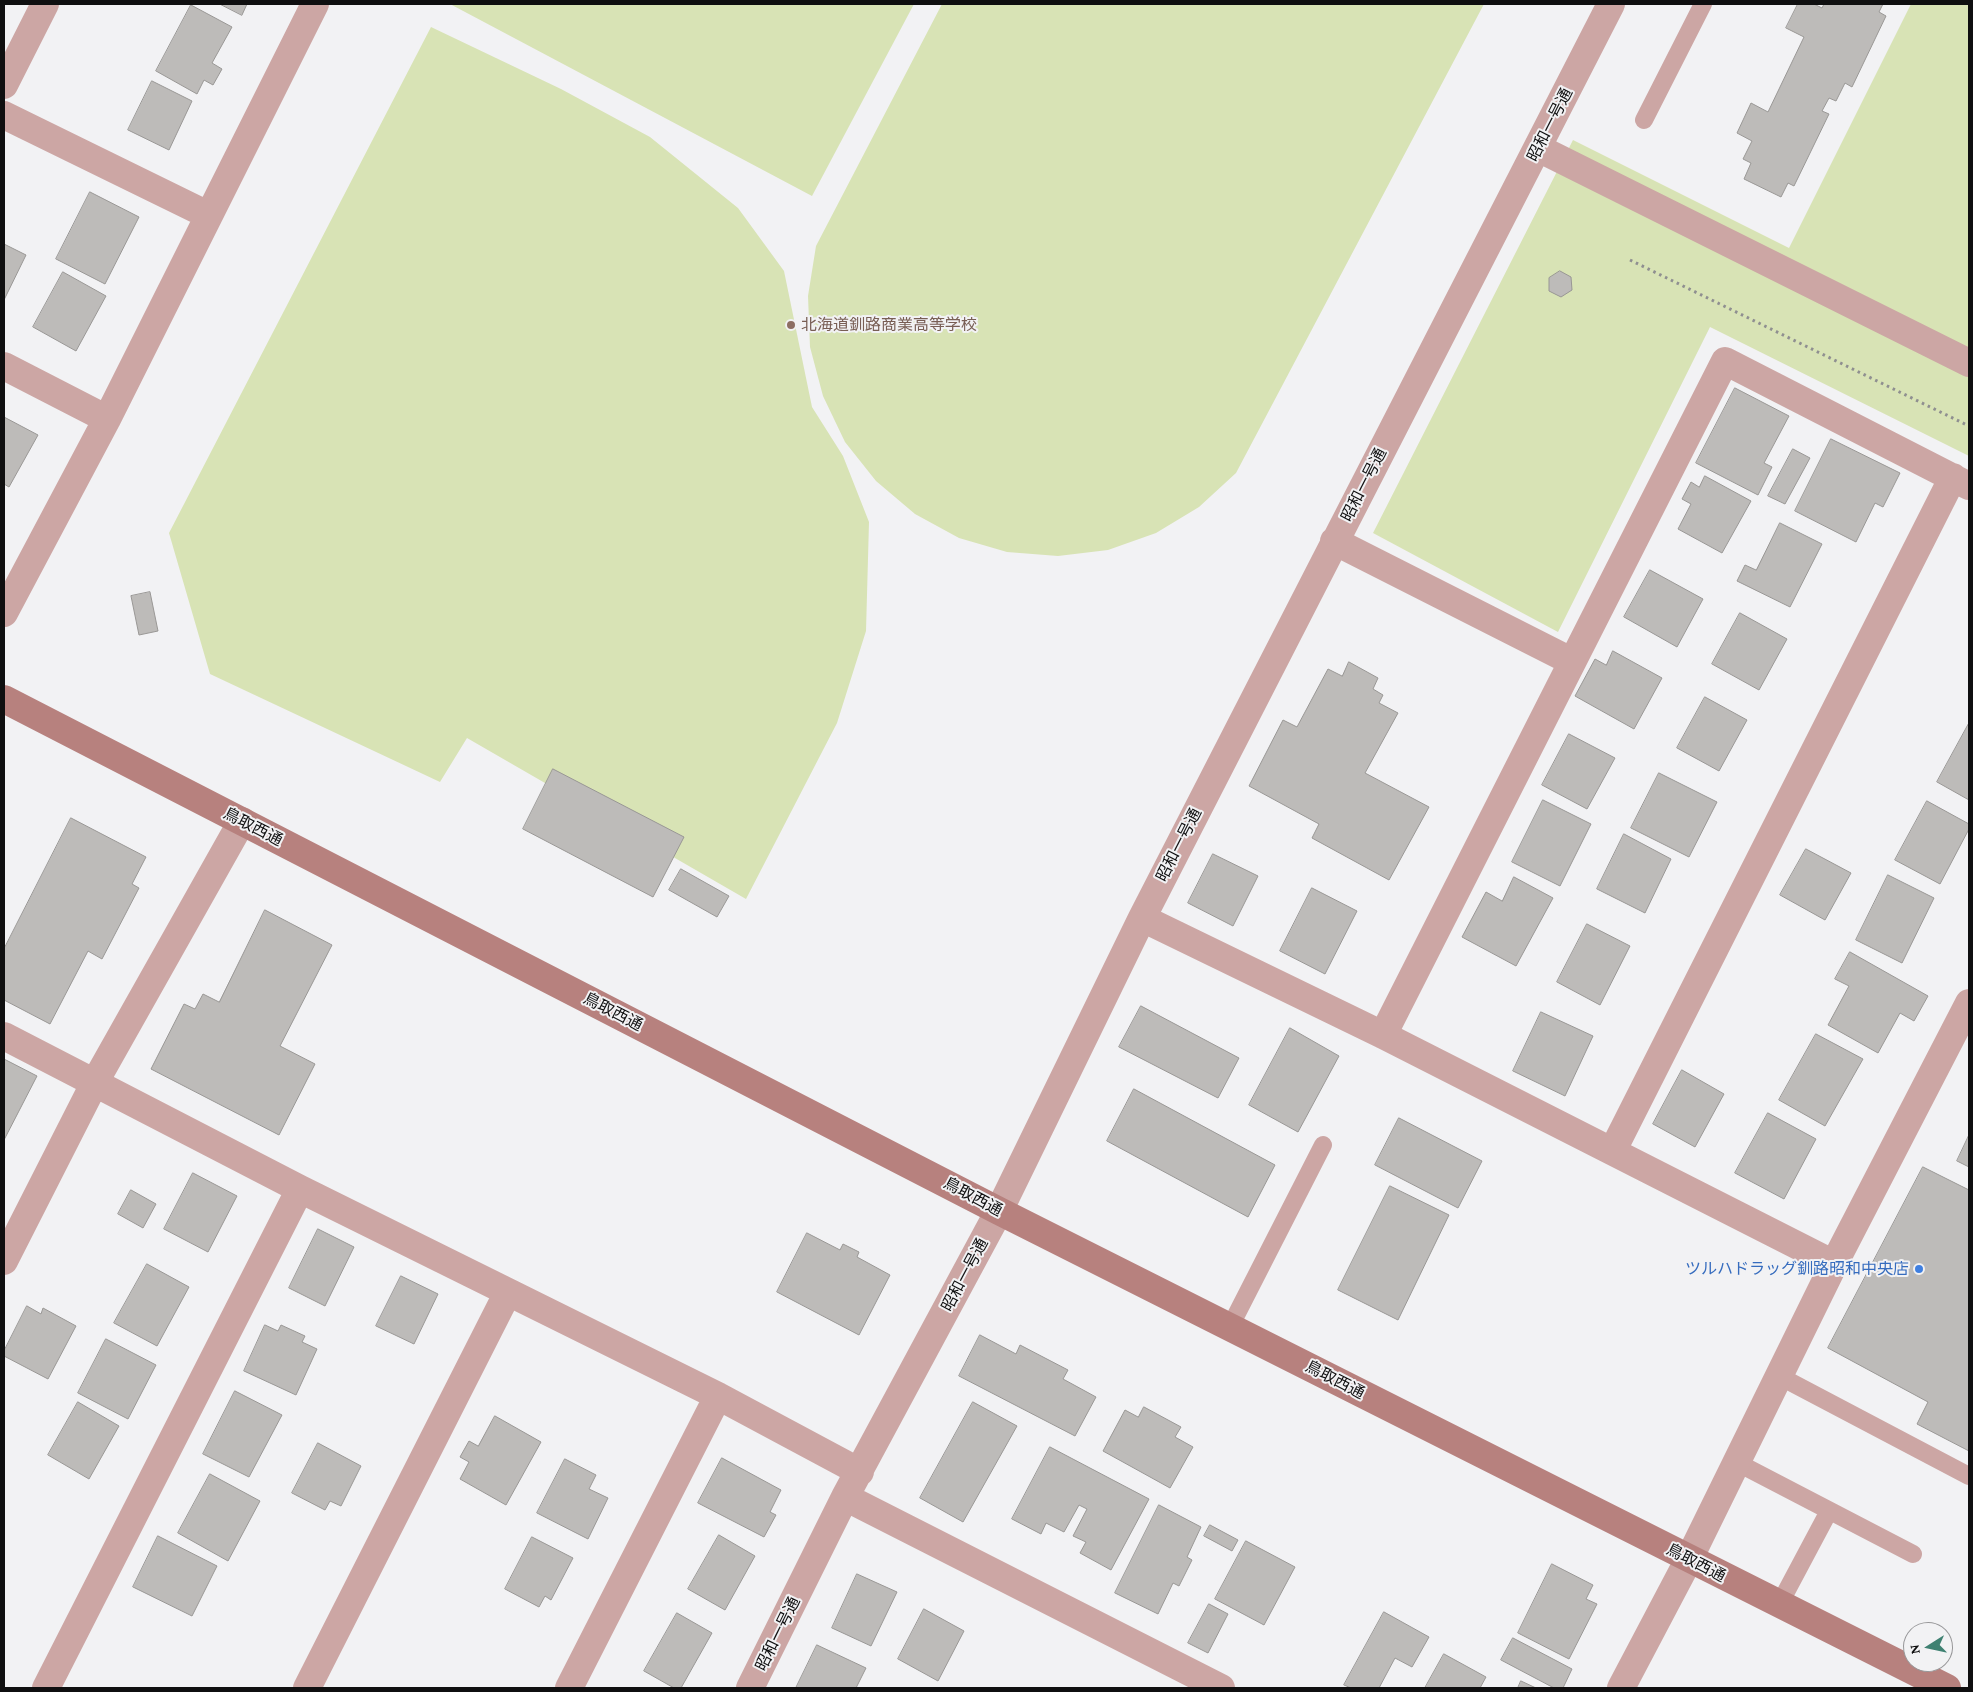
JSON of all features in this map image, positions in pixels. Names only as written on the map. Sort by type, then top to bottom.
[{"type":"street","points":[[4,85],[45,4]]},
{"type":"street","points":[[4,614],[107,419],[315,4]]},
{"type":"street","name":"昭和一号通","points":[[750,1688],[846,1496],[999,1211],[1142,918],[1334,540],[1611,4]]},
{"type":"street","points":[[4,115],[208,215]]},
{"type":"street","points":[[1538,148],[1969,363]]},
{"type":"street","points":[[1383,1035],[1571,661],[1725,361],[1961,481],[1613,1150]]},
{"type":"street","points":[[4,366],[107,419]]},
{"type":"street","points":[[1334,540],[1571,661]]},
{"type":"street","name":"鳥取西通","points":[[4,699],[999,1211],[1947,1688]]},
{"type":"street","points":[[4,1261],[95,1082],[242,821]]},
{"type":"street","points":[[1142,918],[1383,1035],[1613,1150],[1834,1264]]},
{"type":"street","points":[[1621,1688],[1689,1559],[1834,1264],[1969,1003]]},
{"type":"street","points":[[4,1036],[300,1189],[718,1396],[860,1472]]},
{"type":"street","points":[[46,1688],[300,1189]]},
{"type":"street","points":[[307,1688],[508,1292]]},
{"type":"street","points":[[569,1688],[718,1396]]},
{"type":"street","points":[[846,1496],[1220,1688]]},
{"type":"lane","points":[[1644,120],[1703,4]]},
{"type":"lane","points":[[1230,1327],[1324,1145]]},
{"type":"lane","points":[[1779,1376],[1969,1476]]},
{"type":"lane","points":[[1736,1462],[1914,1554]]},
{"type":"lane","points":[[1779,1605],[1829,1511]]},
{"type":"path","points":[[1630,260],[1969,426]]},
{"type":"green space","points":[[450,4],[914,4],[812,196]]},
{"type":"green space","points":[[942,4],[1484,4],[1236,473],[1199,507],[1156,533],[1108,550],[1058,556],[1007,552],[959,538],[915,514],[876,481],[845,442],[823,396],[810,347],[808,296],[816,246]]},
{"type":"green space","points":[[1911,4],[1969,4],[1969,456],[1710,327],[1558,632],[1373,533],[1573,140],[1789,248]]},
{"type":"green space","points":[[431,27],[561,89],[650,137],[738,208],[784,271],[812,407],[843,456],[869,522],[866,631],[837,723],[746,899],[467,738],[440,782],[210,674],[169,533]]},
{"type":"building","points":[[220,4],[247,4],[242,15]]},
{"type":"building","points":[[1798,4],[1814,4],[1822,8],[1824,4],[1883,4],[1879,12],[1886,16],[1852,87],[1845,83],[1836,101],[1829,98],[1822,111],[1829,114],[1794,186],[1788,183],[1781,197],[1744,179],[1751,163],[1743,159],[1752,141],[1737,133],[1751,103],[1768,112],[1804,37],[1786,28]]},
{"type":"building","points":[[191,5],[232,27],[212,63],[222,69],[213,85],[204,80],[197,94],[156,71]]},
{"type":"building","points":[[152,81],[192,101],[169,150],[128,130]]},
{"type":"building","points":[[90,192],[139,217],[105,284],[56,259]]},
{"type":"building","points":[[4,244],[26,255],[4,300]]},
{"type":"building","points":[[1560,271],[1571,277],[1572,290],[1561,297],[1549,291],[1549,278]]},
{"type":"building","points":[[63,272],[106,296],[76,351],[33,327]]},
{"type":"building","points":[[1735,388],[1789,416],[1764,463],[1772,467],[1758,495],[1696,463]]},
{"type":"building","points":[[4,417],[38,435],[9,487],[4,484]]},
{"type":"building","points":[[1831,439],[1900,473],[1883,507],[1875,503],[1856,542],[1795,511]]},
{"type":"building","points":[[1793,449],[1810,458],[1785,504],[1768,496]]},
{"type":"building","points":[[1705,476],[1751,501],[1722,553],[1678,529],[1691,504],[1682,499],[1691,482],[1699,487]]},
{"type":"building","points":[[1780,523],[1822,544],[1790,607],[1737,581],[1745,565],[1756,570]]},
{"type":"building","points":[[1650,570],[1703,599],[1677,647],[1624,617]]},
{"type":"building","points":[[150,592],[158,631],[139,635],[131,596]]},
{"type":"building","points":[[1740,613],[1787,639],[1759,690],[1712,664]]},
{"type":"building","points":[[1613,651],[1662,678],[1634,729],[1575,696],[1595,659],[1606,665]]},
{"type":"building","points":[[1349,662],[1378,678],[1373,689],[1383,695],[1379,703],[1398,713],[1365,773],[1429,807],[1389,880],[1312,838],[1319,824],[1249,786],[1283,720],[1297,727],[1328,669],[1342,676]]},
{"type":"building","points":[[1705,697],[1747,720],[1719,771],[1677,748]]},
{"type":"building","points":[[1969,723],[1969,800],[1937,782]]},
{"type":"building","points":[[1569,734],[1615,758],[1587,809],[1542,785]]},
{"type":"building","points":[[553,769],[684,837],[653,897],[523,829]]},
{"type":"building","points":[[1659,773],[1717,802],[1689,857],[1631,828]]},
{"type":"building","points":[[1543,800],[1591,824],[1560,886],[1512,862]]},
{"type":"building","points":[[1927,801],[1969,824],[1969,829],[1940,884],[1895,860]]},
{"type":"building","points":[[71,818],[146,857],[132,884],[139,888],[102,959],[88,951],[50,1024],[4,1000],[4,949]]},
{"type":"building","points":[[1624,834],[1671,859],[1645,913],[1597,889]]},
{"type":"building","points":[[1806,849],[1851,873],[1825,920],[1780,895]]},
{"type":"building","points":[[1213,854],[1258,876],[1233,926],[1188,903]]},
{"type":"building","points":[[681,869],[729,896],[717,917],[669,890]]},
{"type":"building","points":[[1888,875],[1934,898],[1902,963],[1856,940]]},
{"type":"building","points":[[1514,877],[1553,898],[1516,966],[1462,937],[1486,892],[1502,901]]},
{"type":"building","points":[[1312,888],[1357,911],[1325,974],[1280,951]]},
{"type":"building","points":[[265,910],[332,945],[280,1046],[315,1064],[279,1135],[151,1069],[184,1004],[195,1009],[203,994],[219,1002]]},
{"type":"building","points":[[1587,924],[1630,946],[1600,1005],[1557,982]]},
{"type":"building","points":[[1850,952],[1928,996],[1914,1021],[1900,1013],[1878,1053],[1828,1025],[1849,986],[1835,979]]},
{"type":"building","points":[[1141,1006],[1239,1058],[1218,1098],[1119,1047]]},
{"type":"building","points":[[1541,1012],[1593,1036],[1565,1096],[1513,1071]]},
{"type":"building","points":[[1290,1028],[1339,1056],[1298,1132],[1249,1105]]},
{"type":"building","points":[[1816,1034],[1863,1059],[1825,1126],[1779,1100]]},
{"type":"building","points":[[4,1059],[37,1076],[4,1140]]},
{"type":"building","points":[[1682,1070],[1724,1094],[1695,1147],[1653,1124]]},
{"type":"building","points":[[1134,1089],[1275,1165],[1248,1217],[1107,1141]]},
{"type":"building","points":[[1768,1113],[1816,1139],[1784,1199],[1735,1173]]},
{"type":"building","points":[[1399,1118],[1482,1161],[1458,1208],[1375,1165]]},
{"type":"building","points":[[1969,1135],[1969,1167],[1957,1161]]},
{"type":"building","name":"ツルハドラッグ釧路昭和中央店","points":[[1923,1167],[1969,1190],[1969,1451],[1917,1424],[1928,1402],[1828,1348]]},
{"type":"building","points":[[193,1173],[237,1196],[208,1252],[164,1229]]},
{"type":"building","points":[[1390,1186],[1449,1215],[1398,1320],[1338,1290]]},
{"type":"building","points":[[131,1190],[156,1204],[143,1228],[118,1214]]},
{"type":"building","points":[[318,1229],[354,1247],[325,1306],[289,1288]]},
{"type":"building","points":[[807,1233],[840,1250],[843,1244],[859,1252],[857,1257],[890,1275],[859,1335],[777,1292]]},
{"type":"building","points":[[147,1264],[189,1287],[157,1346],[114,1323]]},
{"type":"building","points":[[401,1276],[438,1294],[414,1344],[376,1326]]},
{"type":"building","points":[[27,1306],[41,1314],[43,1308],[76,1326],[48,1379],[4,1356],[4,1351]]},
{"type":"building","points":[[265,1325],[278,1331],[281,1325],[305,1336],[302,1342],[317,1349],[296,1395],[244,1371]]},
{"type":"building","points":[[980,1335],[1016,1354],[1020,1345],[1068,1370],[1063,1379],[1096,1397],[1075,1436],[959,1376]]},
{"type":"building","points":[[106,1339],[156,1365],[128,1419],[78,1393]]},
{"type":"building","points":[[235,1391],[282,1415],[249,1477],[203,1454]]},
{"type":"building","points":[[78,1402],[119,1426],[89,1479],[48,1455]]},
{"type":"building","points":[[973,1402],[1017,1426],[963,1522],[920,1498]]},
{"type":"building","points":[[1144,1407],[1181,1427],[1175,1437],[1193,1447],[1170,1488],[1103,1451],[1125,1410],[1138,1417]]},
{"type":"building","points":[[495,1416],[541,1442],[506,1505],[460,1479],[469,1462],[460,1457],[469,1441],[478,1446]]},
{"type":"building","points":[[318,1443],[361,1466],[341,1506],[330,1501],[325,1510],[292,1493]]},
{"type":"building","points":[[1050,1447],[1149,1499],[1111,1570],[1080,1553],[1086,1542],[1073,1536],[1087,1509],[1079,1505],[1064,1532],[1046,1523],[1041,1534],[1012,1519]]},
{"type":"building","points":[[722,1458],[781,1490],[770,1512],[776,1515],[764,1537],[698,1503]]},
{"type":"building","points":[[565,1459],[596,1475],[589,1489],[608,1498],[588,1539],[537,1513]]},
{"type":"building","points":[[210,1474],[260,1501],[228,1561],[178,1533]]},
{"type":"building","points":[[1159,1505],[1201,1527],[1187,1557],[1192,1560],[1179,1586],[1173,1583],[1158,1614],[1115,1593]]},
{"type":"building","points":[[1210,1525],[1238,1540],[1232,1551],[1204,1536]]},
{"type":"building","points":[[719,1535],[755,1556],[725,1610],[688,1589]]},
{"type":"building","points":[[158,1536],[217,1566],[192,1616],[133,1587]]},
{"type":"building","points":[[532,1537],[573,1558],[551,1600],[545,1596],[539,1607],[505,1589]]},
{"type":"building","points":[[1246,1541],[1295,1567],[1264,1625],[1215,1599]]},
{"type":"building","points":[[1552,1564],[1593,1585],[1586,1599],[1597,1604],[1569,1659],[1518,1633]]},
{"type":"building","points":[[857,1574],[897,1592],[871,1646],[832,1628]]},
{"type":"building","points":[[1209,1604],[1228,1614],[1208,1653],[1188,1643]]},
{"type":"building","points":[[924,1609],[964,1631],[938,1681],[898,1659]]},
{"type":"building","points":[[1384,1612],[1429,1637],[1412,1667],[1395,1658],[1379,1688],[1351,1688],[1344,1685]]},
{"type":"building","points":[[677,1613],[712,1633],[681,1688],[674,1688],[644,1671]]},
{"type":"building","points":[[1513,1638],[1572,1669],[1563,1688],[1554,1688],[1501,1660]]},
{"type":"building","points":[[817,1645],[866,1668],[856,1688],[796,1688]]},
{"type":"building","points":[[1444,1654],[1486,1677],[1480,1688],[1425,1688]]},
{"type":"building","points":[[1521,1681],[1536,1688],[1518,1688]]},
{"type":"place","name":"北海道釧路商業高等学校","points":[[791,325]]},
{"type":"place","name":"ツルハドラッグ釧路昭和中央店","points":[[1919,1269]]}]
